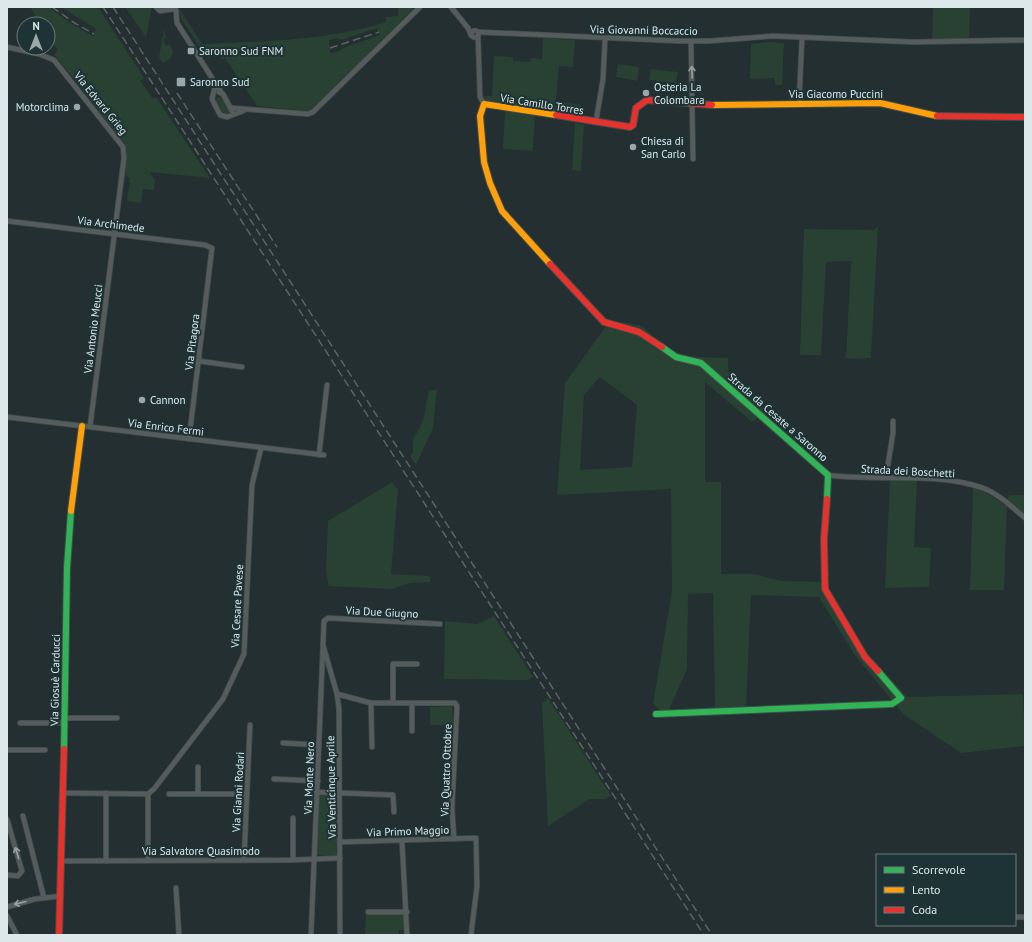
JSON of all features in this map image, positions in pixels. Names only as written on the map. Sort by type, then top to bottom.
[{"type":"street","points":[[156,7],[160,11],[175,9],[177,23],[232,108],[232,113],[230,116]]},
{"type":"street","points":[[232,108],[308,114],[313,112],[420,7]]},
{"type":"street","points":[[451,7],[465,23],[478,33],[480,97],[484,104]]},
{"type":"street","points":[[465,23],[472,36],[478,54]]},
{"type":"street","name":"Via Giovanni Boccaccio","points":[[472,36],[476,38],[478,33],[486,32],[605,38],[691,40],[765,36],[913,42],[1025,40]]},
{"type":"street","points":[[596,121],[603,80],[605,38]]},
{"type":"street","points":[[799,104],[802,38]]},
{"type":"street","points":[[691,40],[693,159]]},
{"type":"street","name":"Via Edvard Grieg","points":[[7,48],[39,54],[54,60],[122,145],[124,158],[114,234]]},
{"type":"street","points":[[216,84],[212,101],[220,115],[224,117],[230,116],[245,110]]},
{"type":"street","points":[[214,94],[221,92]]},
{"type":"street","name":"Via Giacomo Puccini","points":[[596,121],[631,127],[636,108],[647,100],[693,104],[880,103],[937,116],[1025,117]]},
{"type":"street","name":"Via Camillo Torres","points":[[484,104],[596,121]]},
{"type":"street","name":"Strada da Cesate a Saronno","points":[[484,104],[480,113],[484,162],[493,190],[507,217],[602,320],[607,324],[640,332],[676,356],[701,363],[828,475],[824,539],[825,589],[865,657],[901,698],[892,704],[656,714]]},
{"type":"street","name":"Via Archimede","points":[[7,221],[205,245],[212,248]]},
{"type":"street","name":"Via Antonio Meucci","points":[[90,427],[114,234]]},
{"type":"street","name":"Via Pitagora","points":[[189,439],[212,248]]},
{"type":"street","points":[[199,361],[242,367]]},
{"type":"street","name":"Via Enrico Fermi","points":[[7,417],[321,455],[327,385]]},
{"type":"street","points":[[886,477],[893,433],[893,421]]},
{"type":"street","name":"Via Giosuè Carducci","points":[[59,935],[62,861],[67,568],[71,504],[82,426]]},
{"type":"street","name":"Via Cesare Pavese","points":[[148,794],[154,789],[209,719],[232,681],[244,654],[252,485],[260,448]]},
{"type":"street","name":"Strada dei Boschetti","points":[[828,475],[850,478],[886,477],[934,480],[984,488],[1008,504],[1025,518]]},
{"type":"street","name":"Via Due Giugno","points":[[324,621],[328,618],[440,624]]},
{"type":"street","name":"Via Monte Nero","points":[[311,935],[324,621]]},
{"type":"street","name":"Via Venticinque Aprile","points":[[322,641],[337,694],[340,792],[340,935]]},
{"type":"street","points":[[393,703],[393,664],[417,664]]},
{"type":"street","points":[[337,694],[371,703],[412,703],[412,731]]},
{"type":"street","points":[[371,703],[372,747]]},
{"type":"street","name":"Via Quattro Ottobre","points":[[412,703],[455,703],[457,706],[452,808],[454,839]]},
{"type":"street","points":[[20,723],[117,718]]},
{"type":"street","name":"Via Gianni Rodari","points":[[244,860],[250,725]]},
{"type":"street","points":[[282,743],[319,745]]},
{"type":"street","points":[[7,750],[45,750]]},
{"type":"street","points":[[198,767],[198,794]]},
{"type":"street","points":[[274,779],[318,781]]},
{"type":"street","points":[[318,792],[394,795],[394,812]]},
{"type":"street","points":[[63,793],[148,794],[148,860]]},
{"type":"street","points":[[106,793],[106,861]]},
{"type":"street","points":[[169,794],[247,794]]},
{"type":"street","points":[[23,816],[44,898]]},
{"type":"street","points":[[293,818],[293,860]]},
{"type":"street","points":[[7,819],[22,872],[18,876],[7,875]]},
{"type":"street","name":"Via Primo Maggio","points":[[340,842],[476,838],[477,886],[471,935]]},
{"type":"street","points":[[402,841],[407,912],[407,935]]},
{"type":"street","name":"Via Salvatore Quasimodo","points":[[62,861],[293,860],[340,858]]},
{"type":"street","points":[[176,888],[179,935]]},
{"type":"street","points":[[7,907],[44,898],[61,896]]},
{"type":"street","points":[[368,912],[407,912]]},
{"type":"street","points":[[7,916],[17,935]]},
{"type":"green space","points":[[30,7],[49,7],[70,23],[93,36],[96,29],[61,7],[98,7],[144,78],[140,81],[153,99],[156,97],[210,178],[149,172],[155,180],[154,190],[143,189],[141,203],[127,201],[130,178],[125,176],[127,156],[126,146],[56,56],[58,50],[56,47],[56,16],[36,16]]},
{"type":"green space","points":[[125,7],[152,7],[146,37]]},
{"type":"green space","points":[[398,7],[415,7],[309,111],[257,106],[225,58],[222,60],[219,55],[214,55],[208,59],[182,20],[179,8],[202,44],[272,41],[318,37],[364,28],[386,22],[386,17],[398,16]],"holes":[[[377,28],[380,35],[341,50],[330,53],[329,40],[337,38],[341,40]]]},
{"type":"green space","points":[[933,7],[970,7],[969,39],[932,40]]},
{"type":"green space","points":[[164,29],[166,38],[163,40],[166,46],[170,44],[173,52],[171,58],[163,63],[159,57]]},
{"type":"green space","points":[[543,38],[575,40],[573,67],[559,66],[556,101],[581,105],[580,117],[487,102],[483,96],[492,96],[494,56],[513,57],[513,61],[530,62],[531,58],[542,59]]},
{"type":"green space","points":[[768,42],[784,43],[782,85],[775,85],[775,78],[750,79],[751,44]]},
{"type":"green space","points":[[618,64],[639,67],[637,81],[616,77]]},
{"type":"green space","points":[[651,69],[678,72],[676,83],[649,80]]},
{"type":"green space","points":[[217,97],[222,98],[230,111],[228,115],[222,114],[215,103]]},
{"type":"green space","points":[[505,111],[535,116],[533,151],[503,149]]},
{"type":"green space","points":[[575,123],[584,125],[581,171],[572,170]]},
{"type":"green space","points":[[878,225],[871,358],[846,359],[851,261],[826,262],[821,355],[800,355],[804,229],[874,230]]},
{"type":"green space","points":[[609,322],[628,323],[642,326],[668,349],[688,357],[728,358],[728,371],[768,412],[752,422],[705,382],[705,482],[721,482],[721,574],[753,574],[782,581],[823,582],[868,654],[907,697],[1023,694],[1025,746],[961,753],[903,714],[854,654],[819,597],[751,595],[746,707],[715,709],[713,593],[688,594],[687,669],[666,716],[653,704],[672,591],[671,489],[557,495],[565,383]],"holes":[[[600,377],[637,405],[632,467],[580,470],[584,395]]]},
{"type":"green space","points":[[429,390],[437,390],[433,428],[416,465],[410,456],[413,453],[413,440],[423,421]]},
{"type":"green space","points":[[890,480],[917,481],[914,547],[931,548],[929,587],[885,588]]},
{"type":"green space","points":[[392,482],[398,490],[391,574],[428,576],[430,577],[430,582],[410,583],[392,589],[329,586],[326,572],[328,521]]},
{"type":"green space","points":[[973,488],[983,491],[1007,506],[1004,590],[970,590]]},
{"type":"green space","points":[[1009,495],[1025,495],[1025,516],[1007,500]]},
{"type":"green space","points":[[494,616],[533,677],[527,680],[444,679],[445,621],[477,624]]},
{"type":"green space","points":[[548,698],[611,796],[605,799],[590,799],[548,826],[542,704]]},
{"type":"green space","points":[[452,706],[453,725],[430,725],[430,707]]},
{"type":"green space","points":[[318,794],[337,795],[336,855],[316,855]]},
{"type":"green space","points":[[366,914],[405,914],[405,930],[399,930],[399,935],[365,935]]},
{"type":"railway","points":[[52,7],[73,22],[94,34]]},
{"type":"railway","points":[[103,7],[704,935]]},
{"type":"railway","points":[[113,7],[712,935]]},
{"type":"railway","points":[[330,48],[379,32]]},
{"type":"railway","points":[[177,93],[277,247]]},
{"type":"traffic: fast","points":[[662,347],[676,357],[701,363],[828,475],[827,499]]},
{"type":"traffic: fast","points":[[64,749],[67,568],[71,511]]},
{"type":"traffic: fast","points":[[656,714],[892,704],[901,698],[878,671]]},
{"type":"traffic: slow","points":[[712,105],[880,103],[937,116]]},
{"type":"traffic: slow","points":[[550,264],[502,211],[490,183],[484,162],[480,116],[484,104],[556,115]]},
{"type":"traffic: slow","points":[[71,511],[82,426]]},
{"type":"traffic: jam","points":[[556,115],[630,127],[633,125],[636,108],[647,100],[712,105]]},
{"type":"traffic: jam","points":[[937,116],[1025,117]]},
{"type":"traffic: jam","points":[[550,264],[604,322],[639,332],[662,347]]},
{"type":"traffic: jam","points":[[827,499],[824,539],[825,589],[865,657],[878,671]]},
{"type":"traffic: jam","points":[[59,935],[64,749]]},
{"type":"place","name":"Saronno Sud FNM","points":[[191,51]]},
{"type":"place","name":"Saronno Sud","points":[[181,82]]},
{"type":"place","name":"Osteria La Colombara","points":[[646,93]]},
{"type":"place","name":"Motorclima","points":[[77,107]]},
{"type":"place","name":"Chiesa di San Carlo","points":[[633,147]]},
{"type":"place","name":"Cannon","points":[[142,400]]}]
